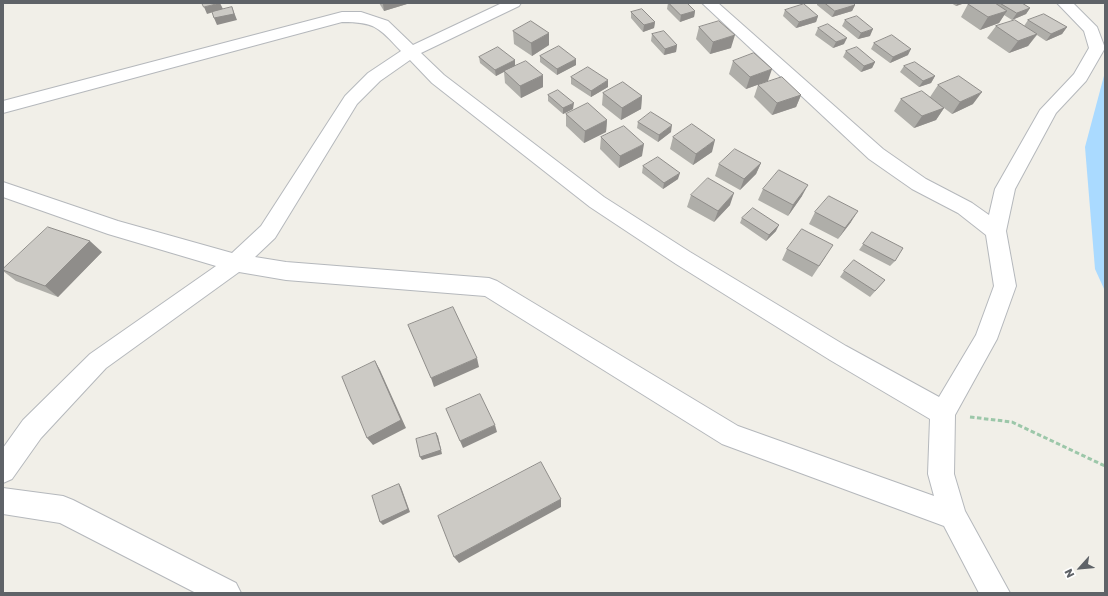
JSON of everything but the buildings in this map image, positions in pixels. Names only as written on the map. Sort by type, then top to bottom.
[{"type":"street","points":[[3,470],[32,429],[98,361],[236,263],[268,232],[351,100],[374,77],[412,51],[514,3]]},
{"type":"street","points":[[709,3],[876,154],[919,184],[964,208],[996,231]]},
{"type":"street","points":[[995,593],[953,516],[941,474],[943,413],[986,339],[1005,286],[996,231],[1005,189],[1049,110],[1080,77],[1097,48],[1091,30],[1064,3]]},
{"type":"street","points":[[3,107],[313,23],[342,17],[361,17],[383,24],[412,51],[438,79],[597,202],[682,258],[831,349],[943,413]]},
{"type":"street","points":[[3,189],[115,228],[236,263],[286,271],[488,287],[731,435],[953,516]]},
{"type":"street","points":[[3,501],[64,510],[226,593]]},
{"type":"path","points":[[943,413],[1012,422],[1105,466]]},
{"type":"water","points":[[1105,72],[1105,291],[1095,269],[1085,147]]}]
